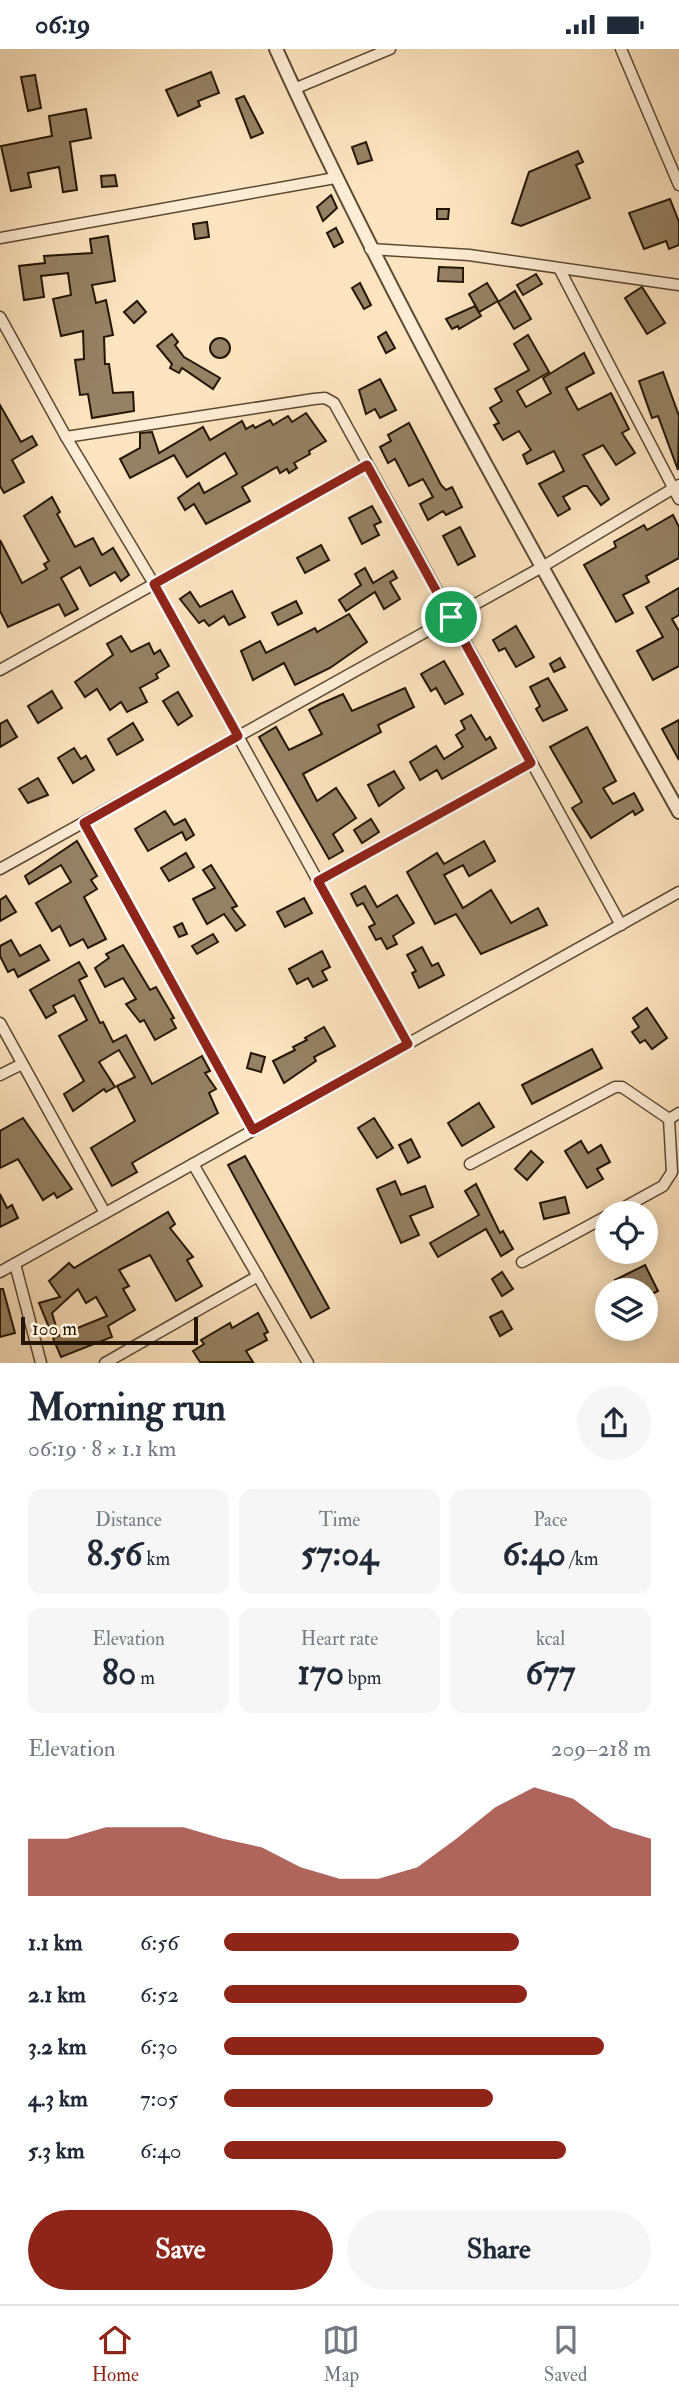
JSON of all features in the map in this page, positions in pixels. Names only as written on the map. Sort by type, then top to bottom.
[{"type":"street","points":[[276,49],[370,249],[679,812]]},
{"type":"street","points":[[294,89],[390,49]]},
{"type":"street","points":[[621,49],[679,184]]},
{"type":"street","points":[[0,238],[335,178]]},
{"type":"street","points":[[370,249],[469,255],[679,285]]},
{"type":"street","points":[[561,270],[676,487],[679,499]]},
{"type":"street","points":[[0,317],[66,437],[154,584],[408,1044]]},
{"type":"street","points":[[66,437],[326,398],[342,415],[621,925]]},
{"type":"street","points":[[0,670],[367,465]]},
{"type":"street","points":[[0,869],[542,566],[676,487]]},
{"type":"street","points":[[318,881],[531,763]]},
{"type":"street","points":[[84,823],[253,1130]]},
{"type":"street","points":[[0,1272],[679,892]]},
{"type":"street","points":[[0,1023],[105,1213]]},
{"type":"street","points":[[0,1075],[22,1064]]},
{"type":"street","points":[[470,1164],[615,1087],[622,1087],[669,1119]]},
{"type":"street","points":[[669,1119],[679,1113]]},
{"type":"street","points":[[636,1201],[663,1186],[672,1172],[669,1119]]},
{"type":"street","points":[[193,1164],[308,1363]]},
{"type":"street","points":[[522,1262],[595,1222]]},
{"type":"street","points":[[15,1263],[41,1363]]},
{"type":"street","points":[[105,1363],[258,1276]]},
{"type":"building","points":[[211,72],[219,93],[198,101],[200,106],[178,116],[166,90]]},
{"type":"building","points":[[35,75],[41,108],[28,111],[21,77]]},
{"type":"building","points":[[244,96],[263,133],[251,138],[236,99]]},
{"type":"building","points":[[86,109],[91,138],[70,142],[77,190],[63,192],[59,167],[28,173],[31,187],[11,191],[1,146],[52,136],[49,116]]},
{"type":"building","points":[[366,142],[372,160],[358,164],[352,147]]},
{"type":"building","points":[[578,151],[583,162],[576,165],[590,198],[521,226],[512,223],[529,172]]},
{"type":"building","points":[[115,175],[117,186],[102,187],[101,176]]},
{"type":"building","points":[[331,195],[337,208],[323,221],[317,207]]},
{"type":"building","points":[[670,199],[679,222],[679,245],[669,249],[666,241],[644,249],[629,213]]},
{"type":"building","points":[[437,209],[449,209],[448,219],[437,219]]},
{"type":"building","points":[[207,222],[209,237],[195,239],[193,224]]},
{"type":"building","points":[[336,228],[343,242],[334,247],[327,233]]},
{"type":"building","points":[[108,236],[115,281],[92,285],[96,303],[106,300],[113,335],[104,337],[105,364],[109,364],[113,393],[133,392],[134,411],[92,418],[88,394],[80,395],[75,360],[84,359],[83,331],[61,336],[53,299],[71,295],[68,273],[41,276],[44,297],[24,300],[19,266],[45,263],[44,256],[92,253],[90,239]]},
{"type":"building","points":[[439,267],[463,268],[463,282],[438,281]]},
{"type":"building","points":[[536,274],[542,284],[523,295],[517,285]]},
{"type":"building","points":[[360,283],[371,305],[364,309],[352,288]]},
{"type":"building","points":[[487,283],[498,301],[479,312],[469,294]]},
{"type":"building","points":[[642,287],[665,323],[647,334],[625,298]]},
{"type":"building","points":[[515,291],[531,319],[514,329],[498,302]]},
{"type":"building","points":[[137,301],[146,312],[134,323],[124,312]]},
{"type":"building","points":[[475,306],[481,316],[459,329],[458,326],[452,329],[446,319]]},
{"type":"building","points":[[386,332],[395,348],[386,353],[378,337]]},
{"type":"building","points":[[172,334],[178,342],[175,345],[184,357],[220,378],[213,389],[182,368],[179,373],[170,368],[172,364],[157,346]]},
{"type":"building","points":[[528,335],[549,372],[517,391],[526,407],[551,393],[543,378],[584,353],[594,373],[566,388],[578,410],[611,393],[629,429],[622,433],[635,453],[616,465],[603,445],[583,455],[609,499],[601,505],[587,486],[583,486],[563,497],[570,509],[558,516],[539,484],[564,471],[554,451],[527,464],[523,455],[531,450],[519,431],[503,440],[494,425],[499,423],[490,408],[502,401],[495,389],[529,370],[514,344]]},
{"type":"building","points":[[220,338],[227,341],[230,348],[227,355],[220,358],[213,355],[210,348],[213,341]]},
{"type":"building","points":[[663,372],[679,416],[678,470],[658,416],[652,418],[639,381]]},
{"type":"building","points":[[380,379],[396,410],[380,418],[375,409],[366,414],[359,390]]},
{"type":"building","points":[[0,405],[21,442],[32,436],[37,445],[12,460],[24,482],[4,493],[0,486]]},
{"type":"building","points":[[306,413],[326,441],[294,463],[297,468],[289,473],[287,469],[280,473],[277,467],[242,487],[250,501],[206,524],[194,504],[185,510],[178,498],[199,483],[204,493],[237,474],[225,453],[187,477],[174,455],[130,478],[120,459],[140,448],[140,433],[152,432],[159,453],[203,427],[210,440],[242,421],[246,429],[253,425],[255,428],[270,420],[273,425],[288,416],[292,422]]},
{"type":"building","points":[[409,423],[441,485],[446,490],[452,487],[462,507],[446,515],[443,511],[428,520],[420,504],[433,497],[423,479],[409,486],[395,459],[388,463],[380,447],[391,441],[388,435]]},
{"type":"building","points":[[52,497],[60,512],[57,514],[75,547],[93,538],[102,555],[113,548],[129,575],[121,581],[115,572],[90,586],[80,567],[61,578],[78,609],[65,616],[59,604],[8,627],[0,611],[0,540],[22,583],[47,569],[44,564],[49,561],[24,516]]},
{"type":"building","points":[[372,506],[381,522],[374,525],[379,535],[362,544],[349,518]]},
{"type":"building","points":[[673,515],[679,527],[679,558],[646,576],[649,582],[623,595],[633,613],[616,622],[584,565],[616,547],[614,542],[644,525],[647,530]]},
{"type":"building","points":[[460,527],[475,556],[458,565],[443,536]]},
{"type":"building","points":[[321,545],[329,560],[305,573],[297,558]]},
{"type":"building","points":[[365,568],[373,583],[393,571],[397,578],[390,582],[400,599],[384,609],[375,592],[346,611],[339,600],[361,585],[355,574]]},
{"type":"building","points":[[679,588],[679,615],[672,619],[679,631],[679,666],[653,680],[637,651],[663,637],[646,607]]},
{"type":"building","points":[[232,591],[245,617],[229,625],[224,616],[209,626],[204,620],[199,623],[180,599],[190,592],[200,607]]},
{"type":"building","points":[[296,601],[302,613],[278,625],[272,613]]},
{"type":"building","points":[[349,614],[367,642],[330,668],[295,685],[284,663],[253,680],[241,651],[260,641],[266,653],[315,628],[317,632]]},
{"type":"building","points":[[516,626],[534,657],[516,667],[505,648],[499,651],[493,640]]},
{"type":"building","points":[[121,636],[131,652],[149,643],[154,654],[160,650],[169,666],[156,674],[158,678],[140,688],[147,702],[127,712],[121,702],[110,710],[97,689],[85,697],[75,682],[113,655],[107,644]]},
{"type":"building","points":[[560,658],[565,667],[554,672],[550,664]]},
{"type":"building","points":[[444,661],[463,694],[445,704],[436,688],[431,691],[421,674]]},
{"type":"building","points":[[548,678],[567,710],[543,721],[536,709],[540,706],[530,687]]},
{"type":"building","points":[[405,688],[414,707],[378,725],[381,732],[303,774],[317,801],[336,788],[356,818],[333,834],[343,851],[329,859],[259,737],[276,727],[289,750],[322,734],[309,710],[320,704],[343,694],[352,711]]},
{"type":"building","points":[[52,691],[62,708],[38,723],[28,706]]},
{"type":"building","points":[[178,692],[192,716],[178,725],[163,701]]},
{"type":"building","points":[[471,715],[486,740],[490,737],[496,748],[442,779],[437,770],[420,780],[410,762],[436,746],[444,759],[463,747],[456,735],[465,729],[461,721]]},
{"type":"building","points":[[7,720],[17,737],[0,747],[0,724]]},
{"type":"building","points":[[679,720],[679,760],[662,729]]},
{"type":"building","points":[[133,723],[143,740],[117,755],[108,739]]},
{"type":"building","points":[[587,727],[616,781],[603,788],[613,804],[634,793],[643,810],[635,815],[633,811],[591,838],[572,808],[582,802],[550,747]]},
{"type":"building","points":[[74,748],[81,759],[86,756],[94,770],[73,783],[58,758]]},
{"type":"building","points":[[394,771],[404,788],[379,806],[368,785]]},
{"type":"building","points":[[38,778],[48,795],[28,803],[19,789]]},
{"type":"building","points":[[165,811],[174,825],[185,819],[194,835],[186,840],[182,832],[148,851],[135,829]]},
{"type":"building","points":[[371,819],[379,832],[362,843],[354,830]]},
{"type":"building","points":[[77,841],[97,876],[91,880],[97,889],[84,897],[106,939],[88,948],[83,939],[70,946],[60,926],[52,931],[36,903],[71,882],[61,865],[29,884],[25,876]]},
{"type":"building","points":[[484,841],[495,861],[469,876],[463,865],[444,875],[463,908],[491,890],[511,923],[538,908],[547,925],[481,954],[456,914],[435,924],[407,872],[437,853],[444,864]]},
{"type":"building","points":[[186,853],[194,867],[169,881],[161,868]]},
{"type":"building","points":[[211,865],[237,906],[232,908],[245,925],[236,931],[224,914],[207,924],[193,899],[215,888],[203,870]]},
{"type":"building","points":[[365,886],[377,907],[397,895],[414,923],[393,936],[397,944],[387,949],[381,938],[376,940],[369,927],[375,924],[363,903],[357,906],[351,894]]},
{"type":"building","points":[[6,896],[16,912],[0,921],[0,900]]},
{"type":"building","points":[[304,898],[312,913],[285,927],[277,912]]},
{"type":"building","points":[[182,923],[187,934],[179,937],[174,927]]},
{"type":"building","points":[[213,934],[218,942],[197,954],[192,946]]},
{"type":"building","points":[[11,940],[20,956],[40,945],[49,960],[18,977],[14,969],[8,972],[0,956],[0,946]]},
{"type":"building","points":[[123,945],[150,990],[156,987],[174,1018],[171,1019],[176,1028],[155,1040],[144,1020],[140,1022],[126,1004],[136,999],[123,978],[105,987],[95,968],[109,958],[106,954]]},
{"type":"building","points":[[422,947],[432,966],[438,963],[444,975],[419,988],[412,973],[416,971],[407,955]]},
{"type":"building","points":[[322,951],[330,967],[322,971],[327,980],[313,987],[308,978],[297,984],[289,969]]},
{"type":"building","points":[[79,962],[87,976],[79,980],[100,1023],[103,1022],[113,1042],[126,1035],[152,1084],[202,1056],[210,1071],[205,1073],[216,1089],[209,1093],[218,1113],[132,1163],[137,1172],[112,1186],[91,1148],[135,1121],[117,1086],[135,1077],[119,1050],[99,1062],[115,1087],[106,1092],[104,1089],[73,1111],[64,1094],[84,1081],[59,1036],[87,1020],[74,995],[53,1006],[56,1012],[46,1018],[30,990]]},
{"type":"building","points":[[647,1008],[667,1038],[652,1049],[645,1040],[640,1043],[632,1032],[639,1027],[633,1018]]},
{"type":"building","points":[[324,1027],[335,1046],[314,1057],[316,1061],[284,1083],[273,1061],[295,1050],[293,1047]]},
{"type":"building","points":[[592,1049],[602,1068],[532,1104],[522,1085]]},
{"type":"building","points":[[251,1053],[265,1057],[261,1072],[247,1068]]},
{"type":"building","points":[[479,1103],[494,1127],[462,1146],[448,1123]]},
{"type":"building","points":[[23,1118],[72,1189],[57,1198],[54,1193],[43,1200],[18,1159],[0,1168],[0,1131]]},
{"type":"building","points":[[374,1118],[393,1148],[377,1158],[358,1128]]},
{"type":"building","points":[[411,1139],[420,1157],[408,1163],[399,1145]]},
{"type":"building","points":[[581,1141],[588,1153],[601,1145],[610,1162],[597,1169],[603,1179],[587,1188],[565,1151]]},
{"type":"building","points":[[531,1151],[543,1162],[527,1180],[515,1169]]},
{"type":"building","points":[[245,1156],[329,1308],[311,1318],[228,1165]]},
{"type":"building","points":[[395,1181],[401,1195],[425,1186],[433,1207],[410,1216],[419,1235],[401,1243],[377,1189]]},
{"type":"building","points":[[476,1184],[500,1233],[503,1231],[513,1249],[501,1256],[486,1229],[438,1257],[430,1243],[479,1215],[465,1191]]},
{"type":"building","points":[[0,1194],[7,1208],[12,1205],[18,1218],[0,1227]]},
{"type":"building","points":[[565,1197],[569,1213],[544,1219],[540,1203]]},
{"type":"building","points":[[168,1212],[175,1224],[170,1228],[193,1257],[187,1260],[202,1286],[176,1301],[150,1255],[119,1270],[129,1286],[123,1289],[135,1310],[108,1326],[112,1337],[61,1357],[53,1338],[107,1316],[96,1297],[86,1303],[78,1289],[52,1313],[58,1333],[52,1335],[39,1303],[60,1297],[49,1281],[69,1263],[74,1268]]},
{"type":"building","points":[[645,1265],[652,1278],[619,1278]]},
{"type":"building","points":[[502,1272],[513,1289],[502,1296],[492,1279]]},
{"type":"building","points":[[0,1289],[3,1289],[15,1333],[0,1337]]},
{"type":"building","points":[[502,1311],[512,1329],[500,1336],[490,1317]]},
{"type":"building","points":[[258,1313],[268,1332],[264,1334],[267,1340],[246,1351],[253,1362],[200,1362],[193,1351],[204,1344],[201,1340],[230,1323],[232,1328]]},
{"type":"route","points":[[367,465],[451,617],[531,763],[318,881],[408,1044],[253,1130],[84,823],[238,736],[154,584],[367,465]]}]
